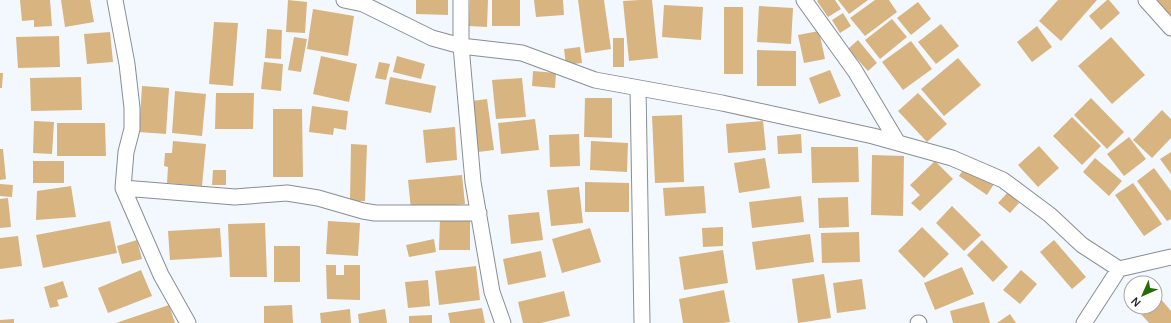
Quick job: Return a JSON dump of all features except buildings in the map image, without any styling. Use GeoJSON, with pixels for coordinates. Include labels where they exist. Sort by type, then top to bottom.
{"type":"FeatureCollection","features":[{"type":"Feature","properties":{"kind":"street"},"geometry":{"type":"LineString","coordinates":[[115,0],[127,64],[132,108],[132,129],[126,152],[124,188],[160,275],[188,323]]}},
{"type":"Feature","properties":{"kind":"street"},"geometry":{"type":"LineString","coordinates":[[344,0],[363,4],[432,38],[461,46],[522,53],[595,80],[722,103],[873,136],[952,158],[1003,180],[1050,215],[1082,245],[1119,270]]}},
{"type":"Feature","properties":{"kind":"street"},"geometry":{"type":"LineString","coordinates":[[461,0],[461,46],[478,213],[492,292],[503,323]]}},
{"type":"Feature","properties":{"kind":"street"},"geometry":{"type":"LineString","coordinates":[[804,0],[855,70],[898,143]]}},
{"type":"Feature","properties":{"kind":"street"},"geometry":{"type":"LineString","coordinates":[[1146,0],[1171,28]]}},
{"type":"Feature","properties":{"kind":"street"},"geometry":{"type":"LineString","coordinates":[[638,88],[642,323]]}},
{"type":"Feature","properties":{"kind":"street"},"geometry":{"type":"LineString","coordinates":[[124,188],[235,197],[287,193],[318,198],[375,213],[478,213]]}},
{"type":"Feature","properties":{"kind":"street"},"geometry":{"type":"LineString","coordinates":[[1084,323],[1119,270],[1171,257]]}}]}
